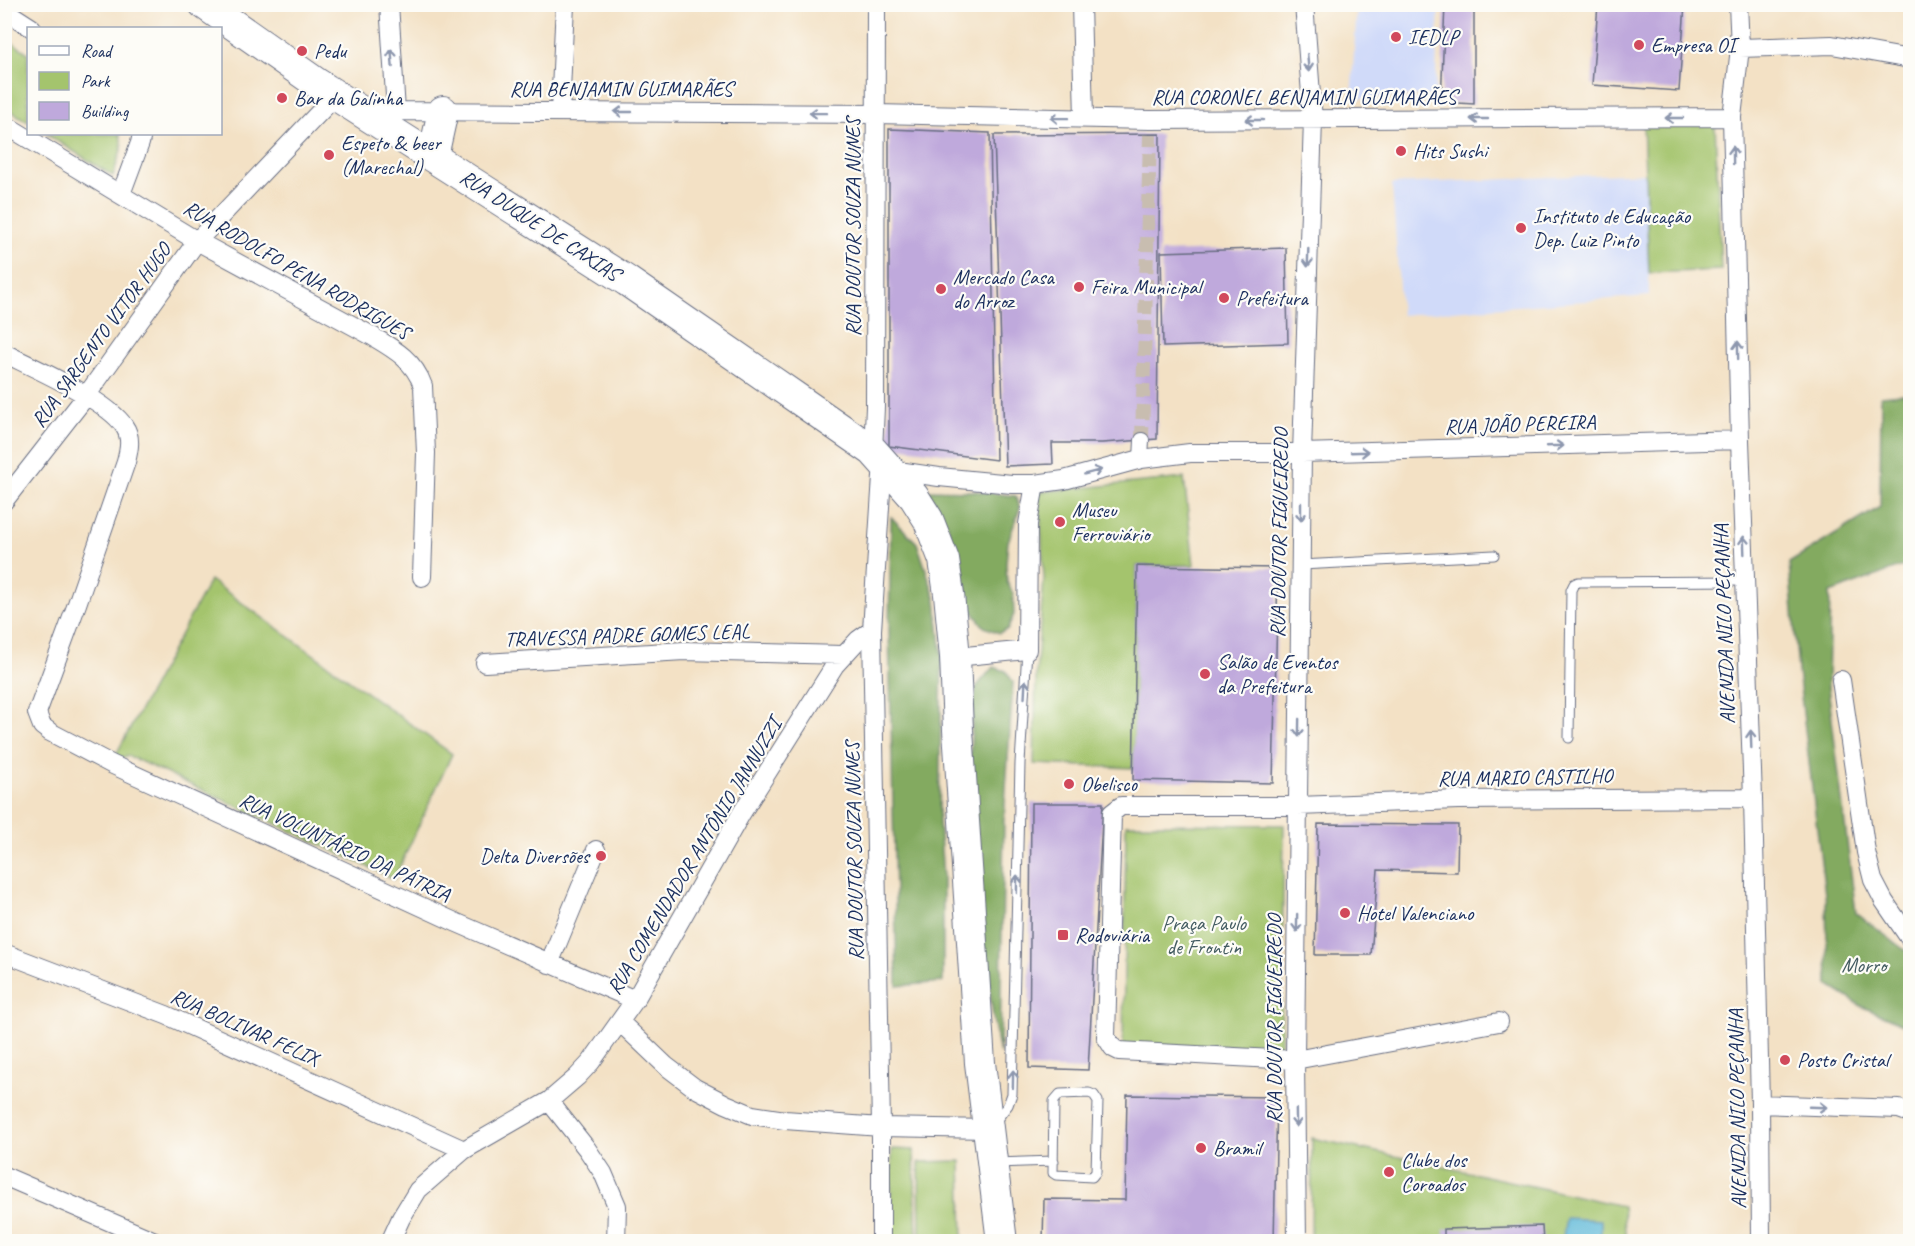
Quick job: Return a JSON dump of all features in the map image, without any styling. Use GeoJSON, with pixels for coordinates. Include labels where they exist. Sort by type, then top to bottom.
{"type":"FeatureCollection","features":[{"type":"Feature","properties":{"kind":"main road","name":"RUA DUQUE DE CAXIAS"},"geometry":{"type":"LineString","coordinates":[[204,4],[336,94],[627,281],[882,460],[914,497],[928,519],[944,560],[955,657],[957,730],[980,1063],[1002,1242]]}},
{"type":"Feature","properties":{"kind":"main road"},"geometry":{"type":"LineString","coordinates":[[434,156],[443,111]]}},
{"type":"Feature","properties":{"kind":"street"},"geometry":{"type":"LineString","coordinates":[[389,4],[396,111]]}},
{"type":"Feature","properties":{"kind":"street"},"geometry":{"type":"LineString","coordinates":[[560,112],[565,4]]}},
{"type":"Feature","properties":{"kind":"street","name":"RUA DOUTOR SOUZA NUNES"},"geometry":{"type":"LineString","coordinates":[[876,4],[875,407],[882,460],[872,630],[881,1242]]}},
{"type":"Feature","properties":{"kind":"street"},"geometry":{"type":"LineString","coordinates":[[1081,4],[1084,118]]}},
{"type":"Feature","properties":{"kind":"street","name":"RUA DOUTOR FIGUEIREDO"},"geometry":{"type":"LineString","coordinates":[[1297,1242],[1295,1060],[1302,453],[1313,120],[1304,4]]}},
{"type":"Feature","properties":{"kind":"street","name":"AVENIDA NILO PEÇANHA"},"geometry":{"type":"LineString","coordinates":[[1737,4],[1740,48],[1732,117],[1740,440],[1753,798],[1761,1242]]}},
{"type":"Feature","properties":{"kind":"street"},"geometry":{"type":"LineString","coordinates":[[4,10],[30,27]]}},
{"type":"Feature","properties":{"kind":"street"},"geometry":{"type":"LineString","coordinates":[[1740,48],[1832,45],[1911,58]]}},
{"type":"Feature","properties":{"kind":"street","name":"RUA SARGENTO VITOR HUGO"},"geometry":{"type":"LineString","coordinates":[[5,501],[86,396],[198,241],[336,94]]}},
{"type":"Feature","properties":{"kind":"street","name":"RUA BENJAMIN GUIMARÃES"},"geometry":{"type":"LineString","coordinates":[[366,113],[443,111],[876,114]]}},
{"type":"Feature","properties":{"kind":"street","name":"RUA CORONEL BENJAMIN GUIMARÃES"},"geometry":{"type":"LineString","coordinates":[[876,114],[1084,118],[1150,127],[1313,120],[1732,117]]}},
{"type":"Feature","properties":{"kind":"street","name":"RUA RODOLFO PENA RODRIGUES"},"geometry":{"type":"LineString","coordinates":[[4,124],[198,241],[372,336],[399,352],[410,363],[423,386],[426,453],[422,577]]}},
{"type":"Feature","properties":{"kind":"street"},"geometry":{"type":"LineString","coordinates":[[121,194],[142,135]]}},
{"type":"Feature","properties":{"kind":"street"},"geometry":{"type":"LineString","coordinates":[[4,353],[86,396]]}},
{"type":"Feature","properties":{"kind":"street","name":"RUA VOLUNTÁRIO DA PÁTRIA"},"geometry":{"type":"LineString","coordinates":[[86,396],[114,415],[124,426],[129,435],[129,450],[37,713],[42,726],[111,764],[549,964],[634,1000]]}},
{"type":"Feature","properties":{"kind":"street"},"geometry":{"type":"LineString","coordinates":[[1141,459],[1142,440]]}},
{"type":"Feature","properties":{"kind":"street","name":"RUA JOÃO PEREIRA"},"geometry":{"type":"LineString","coordinates":[[882,460],[939,477],[1035,484],[1064,480],[1141,459],[1190,453],[1302,453],[1740,440]]}},
{"type":"Feature","properties":{"kind":"street"},"geometry":{"type":"LineString","coordinates":[[955,657],[1027,650],[1028,524],[1035,484]]}},
{"type":"Feature","properties":{"kind":"street","name":"RUA COMENDADOR ANTÔNIO JANNUZZI"},"geometry":{"type":"LineString","coordinates":[[390,1242],[418,1190],[464,1150],[549,1101],[591,1062],[634,1000],[741,814],[843,655],[872,630]]}},
{"type":"Feature","properties":{"kind":"street","name":"TRAVESSA PADRE GOMES LEAL"},"geometry":{"type":"LineString","coordinates":[[485,663],[684,651],[843,655]]}},
{"type":"Feature","properties":{"kind":"street"},"geometry":{"type":"LineString","coordinates":[[1841,680],[1866,852],[1873,880],[1884,902],[1911,939]]}},
{"type":"Feature","properties":{"kind":"street","name":"RUA MARIO CASTILHO"},"geometry":{"type":"LineString","coordinates":[[1295,1060],[1119,1051],[1113,1048],[1106,1037],[1112,813],[1121,806],[1298,806],[1458,800],[1753,798]]}},
{"type":"Feature","properties":{"kind":"street"},"geometry":{"type":"LineString","coordinates":[[549,964],[596,850]]}},
{"type":"Feature","properties":{"kind":"street","name":"RUA BOLIVAR FELIX"},"geometry":{"type":"LineString","coordinates":[[4,953],[166,1015],[464,1150]]}},
{"type":"Feature","properties":{"kind":"street"},"geometry":{"type":"LineString","coordinates":[[620,1022],[666,1066],[695,1088],[752,1115],[785,1120],[881,1127],[988,1129]]}},
{"type":"Feature","properties":{"kind":"street"},"geometry":{"type":"LineString","coordinates":[[1295,1060],[1499,1022]]}},
{"type":"Feature","properties":{"kind":"street"},"geometry":{"type":"LineString","coordinates":[[549,1101],[603,1173],[616,1206],[616,1242]]}},
{"type":"Feature","properties":{"kind":"street"},"geometry":{"type":"LineString","coordinates":[[1760,1104],[1899,1109],[1911,1113]]}},
{"type":"Feature","properties":{"kind":"street"},"geometry":{"type":"LineString","coordinates":[[4,1176],[157,1242]]}},
{"type":"Feature","properties":{"kind":"lane"},"geometry":{"type":"LineString","coordinates":[[1301,566],[1494,555]]}},
{"type":"Feature","properties":{"kind":"lane"},"geometry":{"type":"LineString","coordinates":[[1569,738],[1570,590],[1574,584],[1578,582],[1745,581]]}},
{"type":"Feature","properties":{"kind":"lane"},"geometry":{"type":"LineString","coordinates":[[988,1129],[1008,1105],[1012,1094],[1020,764],[1027,650]]}},
{"type":"Feature","properties":{"kind":"lane"},"geometry":{"type":"LineString","coordinates":[[1060,1094],[1094,1095],[1098,1101],[1095,1175],[1092,1177],[1056,1175],[1053,1173],[1054,1161],[1054,1101],[1060,1094]]}},
{"type":"Feature","properties":{"kind":"lane"},"geometry":{"type":"LineString","coordinates":[[993,1163],[1054,1161]]}},
{"type":"Feature","properties":{"kind":"shaded area","name":"IEDLP"},"geometry":{"type":"Polygon","coordinates":[[[1357,5],[1439,5],[1435,96],[1351,99],[1357,5]]]}},
{"type":"Feature","properties":{"kind":"shaded area","name":"Instituto de Educação Dep. Luiz Pinto"},"geometry":{"type":"Polygon","coordinates":[[[1647,173],[1649,296],[1401,315],[1392,184],[1647,173]]]}},
{"type":"Feature","properties":{"kind":"green space"},"geometry":{"type":"Polygon","coordinates":[[[4,37],[27,52],[27,121],[5,107],[4,37]]]}},
{"type":"Feature","properties":{"kind":"green space"},"geometry":{"type":"Polygon","coordinates":[[[1643,123],[1715,123],[1721,270],[1649,273],[1643,123]]]}},
{"type":"Feature","properties":{"kind":"green space"},"geometry":{"type":"Polygon","coordinates":[[[48,135],[120,135],[122,147],[113,176],[48,135]]]}},
{"type":"Feature","properties":{"kind":"green space","name":"Morro"},"geometry":{"type":"Polygon","coordinates":[[[1910,393],[1910,561],[1908,564],[1830,593],[1828,687],[1856,913],[1910,954],[1910,1027],[1863,1007],[1828,985],[1826,903],[1798,671],[1789,563],[1880,507],[1881,396],[1910,393]]]}},
{"type":"Feature","properties":{"kind":"green space"},"geometry":{"type":"Polygon","coordinates":[[[1184,478],[1194,565],[1137,566],[1134,768],[1034,764],[1036,674],[1044,579],[1039,492],[1184,478]]]}},
{"type":"Feature","properties":{"kind":"green space"},"geometry":{"type":"Polygon","coordinates":[[[928,490],[974,491],[1016,496],[1020,508],[1008,542],[1006,563],[1007,582],[1013,594],[1014,614],[1008,629],[999,633],[984,627],[972,611],[961,582],[948,526],[928,490]]]}},
{"type":"Feature","properties":{"kind":"green space"},"geometry":{"type":"Polygon","coordinates":[[[891,517],[917,543],[936,600],[942,655],[939,820],[943,877],[943,982],[897,986],[889,631],[891,517]]]}},
{"type":"Feature","properties":{"kind":"green space"},"geometry":{"type":"Polygon","coordinates":[[[210,580],[452,754],[394,879],[129,756],[112,762],[210,580]]]}},
{"type":"Feature","properties":{"kind":"green space"},"geometry":{"type":"Polygon","coordinates":[[[993,667],[1006,671],[1013,682],[1004,820],[1000,1054],[974,871],[970,761],[976,687],[993,667]]]}},
{"type":"Feature","properties":{"kind":"green space","name":"Praça Paulo de Frontin"},"geometry":{"type":"Polygon","coordinates":[[[1126,824],[1284,825],[1281,1047],[1123,1046],[1126,824]]]}},
{"type":"Feature","properties":{"kind":"green space","name":"Clube dos Coroados"},"geometry":{"type":"Polygon","coordinates":[[[1312,1138],[1623,1206],[1626,1241],[1311,1242],[1312,1138]]]}},
{"type":"Feature","properties":{"kind":"green space"},"geometry":{"type":"Polygon","coordinates":[[[892,1149],[914,1150],[917,1241],[890,1241],[892,1149]]]}},
{"type":"Feature","properties":{"kind":"green space"},"geometry":{"type":"Polygon","coordinates":[[[961,1161],[963,1241],[920,1241],[919,1162],[961,1161]]]}},
{"type":"Feature","properties":{"kind":"water"},"geometry":{"type":"Polygon","coordinates":[[[1566,1218],[1601,1220],[1601,1240],[1563,1237],[1566,1218]]]}},
{"type":"Feature","properties":{"kind":"building"},"geometry":{"type":"Polygon","coordinates":[[[1445,4],[1474,4],[1474,104],[1441,102],[1445,4]]]}},
{"type":"Feature","properties":{"kind":"building","name":"Empresa OI"},"geometry":{"type":"Polygon","coordinates":[[[1598,4],[1685,4],[1679,91],[1592,85],[1598,4]]]}},
{"type":"Feature","properties":{"kind":"building","name":"Mercado Casa do Arroz"},"geometry":{"type":"Polygon","coordinates":[[[889,129],[990,133],[996,460],[889,446],[889,129]]]}},
{"type":"Feature","properties":{"kind":"building","name":"Feira Municipal"},"geometry":{"type":"Polygon","coordinates":[[[1160,134],[1157,439],[1102,443],[1052,443],[1053,464],[1005,466],[994,135],[1160,134]]]}},
{"type":"Feature","properties":{"kind":"building","name":"Prefeitura"},"geometry":{"type":"Polygon","coordinates":[[[1286,248],[1288,343],[1163,347],[1161,252],[1286,248]]]}},
{"type":"Feature","properties":{"kind":"building","name":"Salão de Eventos da Prefeitura"},"geometry":{"type":"Polygon","coordinates":[[[1137,566],[1278,568],[1273,783],[1133,780],[1137,566]]]}},
{"type":"Feature","properties":{"kind":"building","name":"Rodoviária"},"geometry":{"type":"Polygon","coordinates":[[[1031,803],[1103,803],[1088,1070],[1029,1068],[1031,803]]]}},
{"type":"Feature","properties":{"kind":"building","name":"Hotel Valenciano"},"geometry":{"type":"Polygon","coordinates":[[[1318,824],[1458,825],[1457,872],[1378,870],[1371,955],[1315,955],[1318,824]]]}},
{"type":"Feature","properties":{"kind":"building","name":"Bramil"},"geometry":{"type":"Polygon","coordinates":[[[1127,1095],[1277,1097],[1274,1242],[1043,1242],[1044,1199],[1125,1200],[1127,1095]]]}},
{"type":"Feature","properties":{"kind":"building"},"geometry":{"type":"Polygon","coordinates":[[[1542,1226],[1543,1242],[1444,1242],[1444,1229],[1542,1226]]]}},
{"type":"Feature","properties":{"kind":"tunnel"},"geometry":{"type":"LineString","coordinates":[[1142,440],[1150,135]]}},
{"type":"Feature","properties":{"kind":"place","name":"IEDLP"},"geometry":{"type":"Point","coordinates":[1396,37]}},
{"type":"Feature","properties":{"kind":"place","name":"Empresa OI"},"geometry":{"type":"Point","coordinates":[1639,45]}},
{"type":"Feature","properties":{"kind":"place","name":"Pedu"},"geometry":{"type":"Point","coordinates":[302,51]}},
{"type":"Feature","properties":{"kind":"place","name":"Bar da Galinha"},"geometry":{"type":"Point","coordinates":[282,98]}},
{"type":"Feature","properties":{"kind":"place","name":"Hits Sushi"},"geometry":{"type":"Point","coordinates":[1401,151]}},
{"type":"Feature","properties":{"kind":"place","name":"Espeto & beer (Marechal)"},"geometry":{"type":"Point","coordinates":[329,155]}},
{"type":"Feature","properties":{"kind":"place","name":"Instituto de Educação Dep. Luiz Pinto"},"geometry":{"type":"Point","coordinates":[1521,228]}},
{"type":"Feature","properties":{"kind":"place","name":"Feira Municipal"},"geometry":{"type":"Point","coordinates":[1079,287]}},
{"type":"Feature","properties":{"kind":"place","name":"Mercado Casa do Arroz"},"geometry":{"type":"Point","coordinates":[941,289]}},
{"type":"Feature","properties":{"kind":"place","name":"Prefeitura"},"geometry":{"type":"Point","coordinates":[1224,298]}},
{"type":"Feature","properties":{"kind":"place","name":"Museu Ferroviário"},"geometry":{"type":"Point","coordinates":[1060,522]}},
{"type":"Feature","properties":{"kind":"place","name":"Salão de Eventos da Prefeitura"},"geometry":{"type":"Point","coordinates":[1205,674]}},
{"type":"Feature","properties":{"kind":"place","name":"Obelisco"},"geometry":{"type":"Point","coordinates":[1069,784]}},
{"type":"Feature","properties":{"kind":"place","name":"Delta Diversões"},"geometry":{"type":"Point","coordinates":[601,856]}},
{"type":"Feature","properties":{"kind":"place","name":"Hotel Valenciano"},"geometry":{"type":"Point","coordinates":[1345,913]}},
{"type":"Feature","properties":{"kind":"place","name":"Rodoviária"},"geometry":{"type":"Point","coordinates":[1063,935]}},
{"type":"Feature","properties":{"kind":"place","name":"Posto Cristal"},"geometry":{"type":"Point","coordinates":[1785,1060]}},
{"type":"Feature","properties":{"kind":"place","name":"Bramil"},"geometry":{"type":"Point","coordinates":[1201,1148]}},
{"type":"Feature","properties":{"kind":"place","name":"Clube dos Coroados"},"geometry":{"type":"Point","coordinates":[1389,1172]}}]}
